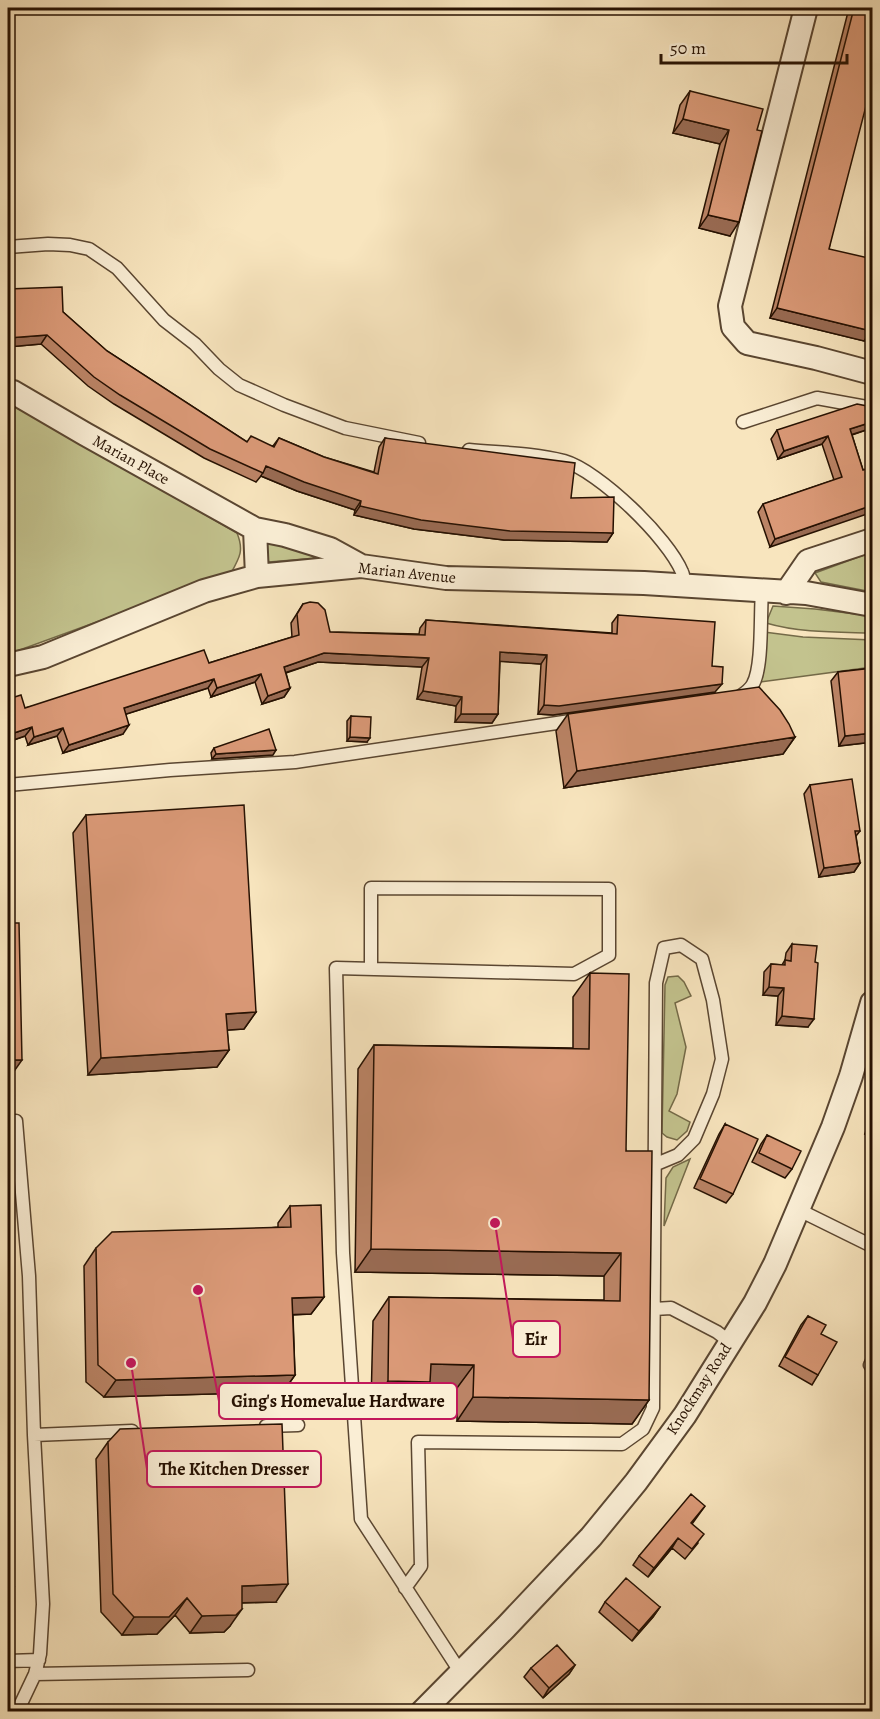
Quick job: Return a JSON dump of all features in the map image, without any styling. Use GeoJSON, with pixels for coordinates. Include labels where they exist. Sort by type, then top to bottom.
{"type":"FeatureCollection","features":[{"type":"Feature","properties":{"kind":"street"},"geometry":{"type":"LineString","coordinates":[[806,8],[730,306],[733,327],[747,343],[873,373]]}},
{"type":"Feature","properties":{"kind":"street","name":"Marian Place"},"geometry":{"type":"LineString","coordinates":[[8,391],[255,530],[285,535],[330,549],[361,566]]}},
{"type":"Feature","properties":{"kind":"street"},"geometry":{"type":"LineString","coordinates":[[255,530],[258,576]]}},
{"type":"Feature","properties":{"kind":"street"},"geometry":{"type":"LineString","coordinates":[[786,592],[808,561],[873,540]]}},
{"type":"Feature","properties":{"kind":"street","name":"Marian Avenue"},"geometry":{"type":"LineString","coordinates":[[8,665],[43,657],[196,594],[258,576],[361,566],[446,578],[684,586],[806,593],[873,605]]}},
{"type":"Feature","properties":{"kind":"street","name":"Knockmay Road"},"geometry":{"type":"LineString","coordinates":[[423,1712],[591,1537],[636,1482],[685,1414],[755,1303],[770,1274],[833,1127],[873,1003]]}},
{"type":"Feature","properties":{"kind":"lane"},"geometry":{"type":"LineString","coordinates":[[8,247],[48,244],[88,249],[117,268],[164,320],[195,344],[219,369],[239,385],[345,428],[429,445]]}},
{"type":"Feature","properties":{"kind":"lane"},"geometry":{"type":"LineString","coordinates":[[742,422],[817,398],[873,408]]}},
{"type":"Feature","properties":{"kind":"lane"},"geometry":{"type":"LineString","coordinates":[[461,450],[532,455],[565,461],[587,471],[649,525],[682,573],[684,586]]}},
{"type":"Feature","properties":{"kind":"lane"},"geometry":{"type":"LineString","coordinates":[[726,699],[736,698],[747,692],[753,684],[758,669],[762,591]]}},
{"type":"Feature","properties":{"kind":"lane"},"geometry":{"type":"LineString","coordinates":[[8,785],[170,770],[295,762],[587,718]]}},
{"type":"Feature","properties":{"kind":"lane"},"geometry":{"type":"LineString","coordinates":[[371,969],[371,888],[609,889],[609,955],[574,974],[371,969],[336,968],[343,1253],[361,1520],[461,1673]]}},
{"type":"Feature","properties":{"kind":"lane"},"geometry":{"type":"LineString","coordinates":[[405,1588],[421,1566],[418,1442],[622,1444],[643,1429],[653,1408],[654,1165],[656,983],[664,948],[681,945],[702,959],[713,1000],[722,1059],[713,1094],[694,1139],[678,1155],[654,1165]]}},
{"type":"Feature","properties":{"kind":"lane"},"geometry":{"type":"LineString","coordinates":[[16,1121],[29,1276],[43,1604],[39,1660],[17,1712]]}},
{"type":"Feature","properties":{"kind":"lane"},"geometry":{"type":"LineString","coordinates":[[799,1210],[873,1246]]}},
{"type":"Feature","properties":{"kind":"lane"},"geometry":{"type":"LineString","coordinates":[[654,1309],[671,1308],[717,1332],[730,1342]]}},
{"type":"Feature","properties":{"kind":"lane"},"geometry":{"type":"LineString","coordinates":[[252,1426],[298,1425]]}},
{"type":"Feature","properties":{"kind":"lane"},"geometry":{"type":"LineString","coordinates":[[34,1435],[148,1431]]}},
{"type":"Feature","properties":{"kind":"lane"},"geometry":{"type":"LineString","coordinates":[[8,1661],[39,1660]]}},
{"type":"Feature","properties":{"kind":"lane"},"geometry":{"type":"LineString","coordinates":[[35,1674],[248,1670]]}},
{"type":"Feature","properties":{"kind":"green space"},"geometry":{"type":"Polygon","coordinates":[[[8,404],[14,405],[237,533],[240,553],[231,573],[17,651],[8,652],[8,404]]]}},
{"type":"Feature","properties":{"kind":"green space"},"geometry":{"type":"Polygon","coordinates":[[[268,539],[318,553],[317,558],[269,562],[264,551],[268,539]]]}},
{"type":"Feature","properties":{"kind":"green space"},"geometry":{"type":"Polygon","coordinates":[[[872,552],[872,592],[821,582],[815,573],[872,552]]]}},
{"type":"Feature","properties":{"kind":"green space"},"geometry":{"type":"Polygon","coordinates":[[[773,606],[872,616],[872,633],[805,630],[766,623],[773,606]]]}},
{"type":"Feature","properties":{"kind":"green space"},"geometry":{"type":"Polygon","coordinates":[[[764,632],[803,637],[872,640],[872,667],[761,682],[764,632]]]}},
{"type":"Feature","properties":{"kind":"green space"},"geometry":{"type":"Polygon","coordinates":[[[678,976],[691,996],[675,1003],[686,1047],[677,1094],[669,1111],[690,1122],[687,1131],[677,1140],[662,1133],[665,985],[668,977],[678,976]]]}},
{"type":"Feature","properties":{"kind":"green space"},"geometry":{"type":"Polygon","coordinates":[[[690,1159],[664,1226],[666,1178],[673,1167],[690,1159]]]}},
{"type":"Feature","properties":{"kind":"building"},"geometry":{"type":"Polygon","coordinates":[[[854,8],[873,8],[873,79],[829,249],[873,259],[873,327],[871,331],[777,308],[854,8]]]}},
{"type":"Feature","properties":{"kind":"building"},"geometry":{"type":"Polygon","coordinates":[[[690,91],[763,109],[757,130],[762,131],[739,222],[708,215],[729,130],[683,119],[690,91]]]}},
{"type":"Feature","properties":{"kind":"building"},"geometry":{"type":"Polygon","coordinates":[[[62,287],[63,312],[107,351],[247,442],[251,436],[274,447],[279,438],[324,457],[378,474],[385,438],[575,463],[571,498],[614,497],[613,533],[510,531],[421,520],[360,506],[361,501],[304,482],[266,466],[263,473],[210,449],[120,395],[94,377],[47,335],[8,338],[8,289],[62,287]]]}},
{"type":"Feature","properties":{"kind":"building"},"geometry":{"type":"Polygon","coordinates":[[[857,404],[867,406],[872,422],[850,429],[863,470],[873,467],[873,505],[775,539],[763,504],[842,477],[828,436],[784,451],[777,430],[857,404]]]}},
{"type":"Feature","properties":{"kind":"building"},"geometry":{"type":"Polygon","coordinates":[[[318,603],[325,610],[330,632],[425,635],[426,620],[617,634],[618,615],[715,622],[712,666],[723,667],[722,684],[559,706],[544,705],[547,655],[500,652],[498,714],[461,714],[462,697],[423,691],[429,658],[324,653],[284,667],[290,688],[268,696],[261,674],[217,688],[214,679],[124,708],[129,725],[69,745],[63,728],[34,737],[32,727],[8,735],[8,699],[21,695],[25,708],[204,650],[209,663],[299,635],[297,614],[303,604],[318,603]]]}},
{"type":"Feature","properties":{"kind":"building"},"geometry":{"type":"Polygon","coordinates":[[[873,668],[873,733],[845,736],[838,672],[873,668]]]}},
{"type":"Feature","properties":{"kind":"building"},"geometry":{"type":"Polygon","coordinates":[[[759,687],[780,710],[795,737],[577,771],[568,714],[759,687]]]}},
{"type":"Feature","properties":{"kind":"building"},"geometry":{"type":"Polygon","coordinates":[[[351,716],[371,717],[370,738],[350,737],[351,716]]]}},
{"type":"Feature","properties":{"kind":"building"},"geometry":{"type":"Polygon","coordinates":[[[269,729],[276,750],[216,754],[214,748],[269,729]]]}},
{"type":"Feature","properties":{"kind":"building"},"geometry":{"type":"Polygon","coordinates":[[[852,779],[860,831],[855,831],[860,863],[824,868],[810,785],[852,779]]]}},
{"type":"Feature","properties":{"kind":"building"},"geometry":{"type":"Polygon","coordinates":[[[244,805],[256,1012],[226,1014],[229,1050],[101,1058],[86,815],[244,805]]]}},
{"type":"Feature","properties":{"kind":"building"},"geometry":{"type":"Polygon","coordinates":[[[8,923],[19,923],[22,1060],[8,1060],[8,923]]]}},
{"type":"Feature","properties":{"kind":"building"},"geometry":{"type":"Polygon","coordinates":[[[792,944],[817,946],[814,1019],[782,1016],[784,988],[769,987],[771,964],[785,965],[785,960],[791,961],[792,944]]]}},
{"type":"Feature","properties":{"kind":"building"},"geometry":{"type":"Polygon","coordinates":[[[590,973],[629,974],[626,1151],[652,1151],[649,1400],[473,1397],[474,1365],[431,1364],[430,1382],[388,1381],[389,1297],[620,1301],[621,1253],[371,1249],[374,1045],[589,1049],[590,973]]]}},
{"type":"Feature","properties":{"kind":"building"},"geometry":{"type":"Polygon","coordinates":[[[725,1124],[758,1139],[733,1194],[700,1179],[725,1124]]]}},
{"type":"Feature","properties":{"kind":"building"},"geometry":{"type":"Polygon","coordinates":[[[767,1135],[801,1151],[792,1169],[759,1153],[767,1135]]]}},
{"type":"Feature","properties":{"kind":"building"},"geometry":{"type":"Polygon","coordinates":[[[321,1205],[324,1297],[292,1298],[295,1375],[116,1380],[98,1365],[96,1248],[112,1232],[291,1227],[290,1206],[321,1205]]]}},
{"type":"Feature","properties":{"kind":"building"},"geometry":{"type":"Polygon","coordinates":[[[9,1305],[14,1587],[8,1587],[9,1305]]]}},
{"type":"Feature","properties":{"kind":"building"},"geometry":{"type":"Polygon","coordinates":[[[808,1316],[826,1325],[821,1334],[837,1342],[818,1375],[785,1357],[808,1316]]]}},
{"type":"Feature","properties":{"kind":"building"},"geometry":{"type":"Polygon","coordinates":[[[282,1424],[288,1584],[242,1586],[242,1609],[236,1615],[202,1616],[187,1598],[169,1617],[134,1617],[113,1594],[108,1442],[120,1429],[282,1424]]]}},
{"type":"Feature","properties":{"kind":"building"},"geometry":{"type":"Polygon","coordinates":[[[691,1494],[705,1506],[691,1523],[704,1534],[692,1549],[678,1538],[654,1568],[639,1556],[691,1494]]]}},
{"type":"Feature","properties":{"kind":"building"},"geometry":{"type":"Polygon","coordinates":[[[626,1578],[660,1607],[639,1631],[605,1602],[626,1578]]]}},
{"type":"Feature","properties":{"kind":"building"},"geometry":{"type":"Polygon","coordinates":[[[557,1645],[575,1665],[549,1688],[531,1668],[557,1645]]]}},
{"type":"Feature","properties":{"kind":"place","name":"Eir"},"geometry":{"type":"Point","coordinates":[495,1223]}},
{"type":"Feature","properties":{"kind":"place","name":"Ging's Homevalue Hardware"},"geometry":{"type":"Point","coordinates":[198,1290]}},
{"type":"Feature","properties":{"kind":"place","name":"The Kitchen Dresser"},"geometry":{"type":"Point","coordinates":[131,1363]}}]}
